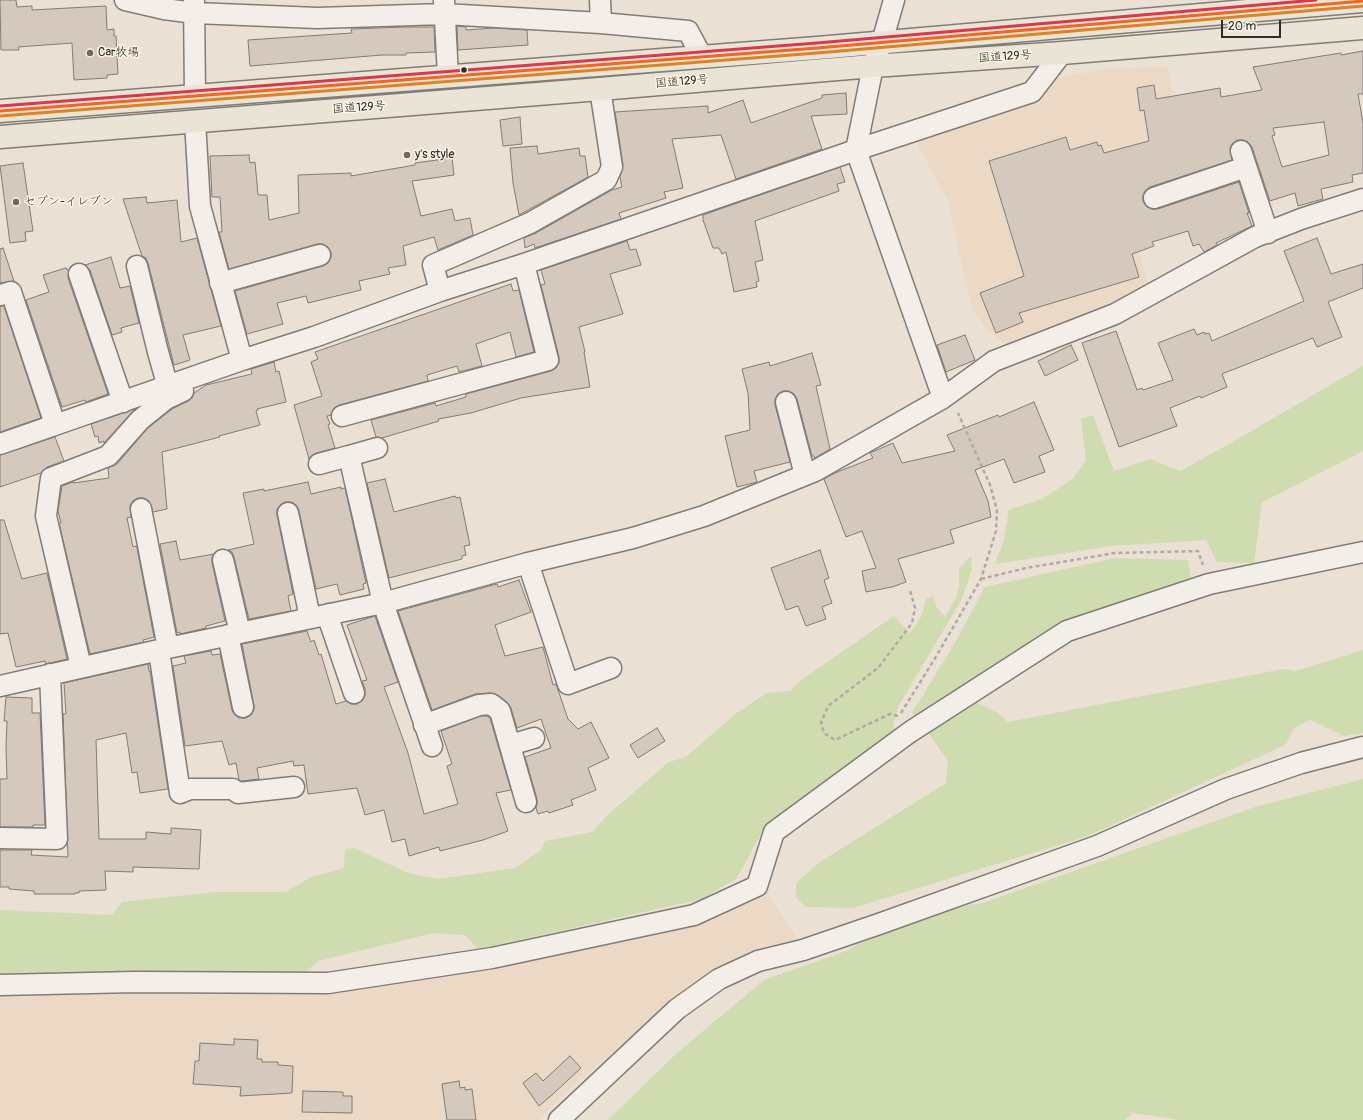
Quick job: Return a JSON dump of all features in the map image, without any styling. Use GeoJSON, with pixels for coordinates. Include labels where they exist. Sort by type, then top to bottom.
{"type":"FeatureCollection","features":[{"type":"Feature","properties":{"kind":"highway","name":"国道129号"},"geometry":{"type":"LineString","coordinates":[[0,111],[702,57],[1336,2],[1363,1]]}},
{"type":"Feature","properties":{"kind":"highway","name":"国道129号"},"geometry":{"type":"LineString","coordinates":[[0,136],[1363,28]]}},
{"type":"Feature","properties":{"kind":"street"},"geometry":{"type":"LineString","coordinates":[[125,0],[164,9],[194,6],[317,18],[444,7],[688,31],[702,57]]}},
{"type":"Feature","properties":{"kind":"street"},"geometry":{"type":"LineString","coordinates":[[600,0],[601,23]]}},
{"type":"Feature","properties":{"kind":"street"},"geometry":{"type":"LineString","coordinates":[[894,0],[882,42],[873,66],[856,150],[946,396]]}},
{"type":"Feature","properties":{"kind":"street"},"geometry":{"type":"LineString","coordinates":[[194,6],[195,95]]}},
{"type":"Feature","properties":{"kind":"street"},"geometry":{"type":"LineString","coordinates":[[444,7],[448,76]]}},
{"type":"Feature","properties":{"kind":"street"},"geometry":{"type":"LineString","coordinates":[[0,444],[242,360],[366,319],[440,291],[1032,92],[1062,53]]}},
{"type":"Feature","properties":{"kind":"street"},"geometry":{"type":"LineString","coordinates":[[440,291],[433,265],[530,222],[606,180],[612,167],[600,89]]}},
{"type":"Feature","properties":{"kind":"street"},"geometry":{"type":"LineString","coordinates":[[194,121],[200,206],[242,360]]}},
{"type":"Feature","properties":{"kind":"street"},"geometry":{"type":"LineString","coordinates":[[1162,192],[1244,159],[1268,233]]}},
{"type":"Feature","properties":{"kind":"street"},"geometry":{"type":"LineString","coordinates":[[0,686],[164,649],[383,603],[528,563],[633,538],[704,516],[815,471],[946,396],[994,361],[1115,314],[1255,237],[1301,219],[1363,198]]}},
{"type":"Feature","properties":{"kind":"street"},"geometry":{"type":"LineString","coordinates":[[220,283],[320,255]]}},
{"type":"Feature","properties":{"kind":"street"},"geometry":{"type":"LineString","coordinates":[[354,418],[452,385],[551,364],[524,264]]}},
{"type":"Feature","properties":{"kind":"street"},"geometry":{"type":"LineString","coordinates":[[137,266],[168,386]]}},
{"type":"Feature","properties":{"kind":"street"},"geometry":{"type":"LineString","coordinates":[[79,274],[123,402]]}},
{"type":"Feature","properties":{"kind":"street"},"geometry":{"type":"LineString","coordinates":[[0,295],[11,292],[55,424]]}},
{"type":"Feature","properties":{"kind":"street"},"geometry":{"type":"LineString","coordinates":[[81,667],[46,516],[51,478],[108,456],[140,420],[166,399],[188,389],[196,377]]}},
{"type":"Feature","properties":{"kind":"street"},"geometry":{"type":"LineString","coordinates":[[786,402],[805,475]]}},
{"type":"Feature","properties":{"kind":"street"},"geometry":{"type":"LineString","coordinates":[[319,464],[377,448]]}},
{"type":"Feature","properties":{"kind":"street"},"geometry":{"type":"LineString","coordinates":[[349,456],[383,603],[432,746]]}},
{"type":"Feature","properties":{"kind":"street"},"geometry":{"type":"LineString","coordinates":[[141,509],[152,528],[180,793],[190,789],[233,789],[238,793],[283,784]]}},
{"type":"Feature","properties":{"kind":"street"},"geometry":{"type":"LineString","coordinates":[[296,523],[308,608],[307,619]]}},
{"type":"Feature","properties":{"kind":"street"},"geometry":{"type":"LineString","coordinates":[[0,985],[135,982],[328,983],[492,958],[694,915],[757,886],[774,832],[917,727],[1068,631],[1209,584],[1363,552]]}},
{"type":"Feature","properties":{"kind":"street"},"geometry":{"type":"LineString","coordinates":[[223,560],[243,707]]}},
{"type":"Feature","properties":{"kind":"street"},"geometry":{"type":"LineString","coordinates":[[528,563],[568,684],[610,668]]}},
{"type":"Feature","properties":{"kind":"street"},"geometry":{"type":"LineString","coordinates":[[329,614],[330,624],[354,693]]}},
{"type":"Feature","properties":{"kind":"street"},"geometry":{"type":"LineString","coordinates":[[0,838],[57,839],[50,674]]}},
{"type":"Feature","properties":{"kind":"street"},"geometry":{"type":"LineString","coordinates":[[424,725],[479,705],[491,704],[500,712],[526,802]]}},
{"type":"Feature","properties":{"kind":"street"},"geometry":{"type":"LineString","coordinates":[[510,745],[534,738]]}},
{"type":"Feature","properties":{"kind":"street"},"geometry":{"type":"LineString","coordinates":[[559,1120],[677,1009],[719,979],[758,961],[810,948],[1082,851],[1226,789],[1293,765],[1363,747]]}},
{"type":"Feature","properties":{"kind":"path"},"geometry":{"type":"LineString","coordinates":[[910,590],[915,608],[912,623],[878,668],[828,706],[821,723],[824,733],[835,740],[890,714],[902,717],[900,714],[937,655],[981,579],[996,531],[998,510],[990,485],[946,396]]}},
{"type":"Feature","properties":{"kind":"path"},"geometry":{"type":"LineString","coordinates":[[981,579],[1026,568],[1115,553],[1198,551],[1209,584]]}},
{"type":"Feature","properties":{"kind":"shaded area"},"geometry":{"type":"Polygon","coordinates":[[[1168,66],[1180,137],[1110,161],[1150,290],[1013,349],[988,331],[973,311],[948,201],[914,138],[1037,94],[1057,78],[1098,70],[1168,66]]]}},
{"type":"Feature","properties":{"kind":"shaded area"},"geometry":{"type":"Polygon","coordinates":[[[766,892],[801,943],[735,959],[664,1007],[562,1096],[539,1120],[0,1120],[0,992],[131,988],[322,992],[681,929],[766,892]]]}},
{"type":"Feature","properties":{"kind":"green space"},"geometry":{"type":"Polygon","coordinates":[[[1363,366],[1363,451],[1262,502],[1254,563],[1217,562],[1206,540],[1111,546],[995,564],[1003,543],[1009,510],[1042,499],[1073,479],[1086,460],[1081,419],[1093,415],[1114,471],[1150,459],[1180,471],[1363,366]]]}},
{"type":"Feature","properties":{"kind":"green space"},"geometry":{"type":"Polygon","coordinates":[[[971,556],[972,569],[962,599],[899,705],[893,725],[896,731],[764,828],[737,878],[702,899],[478,949],[465,935],[433,933],[318,961],[303,974],[0,977],[0,910],[112,915],[122,902],[215,892],[286,892],[311,877],[344,868],[345,850],[354,848],[411,874],[438,879],[515,868],[541,850],[545,841],[592,832],[610,813],[669,762],[686,757],[735,714],[767,693],[790,691],[801,680],[894,616],[910,633],[921,617],[926,599],[933,596],[937,608],[945,617],[956,598],[959,585],[959,569],[971,556]]]}},
{"type":"Feature","properties":{"kind":"green space"},"geometry":{"type":"Polygon","coordinates":[[[1115,558],[1188,560],[1191,579],[1061,628],[916,719],[912,713],[956,641],[985,587],[1115,558]]]}},
{"type":"Feature","properties":{"kind":"green space"},"geometry":{"type":"Polygon","coordinates":[[[1363,650],[1363,733],[1344,736],[1311,720],[1295,727],[1285,745],[1088,836],[853,908],[805,907],[796,897],[796,883],[817,864],[946,783],[948,761],[928,732],[977,703],[998,713],[1008,722],[1283,669],[1296,671],[1363,650]]]}},
{"type":"Feature","properties":{"kind":"green space"},"geometry":{"type":"Polygon","coordinates":[[[1363,779],[1363,1120],[1180,1120],[1133,1113],[1124,1120],[608,1120],[677,1053],[764,980],[846,951],[860,943],[952,908],[983,903],[1258,806],[1363,779]]]}},
{"type":"Feature","properties":{"kind":"building"},"geometry":{"type":"Polygon","coordinates":[[[0,0],[16,0],[17,7],[32,6],[32,10],[106,6],[107,30],[114,29],[114,36],[116,36],[118,74],[107,75],[107,78],[74,80],[72,43],[18,47],[19,50],[1,50],[0,0]]]}},
{"type":"Feature","properties":{"kind":"building"},"geometry":{"type":"Polygon","coordinates":[[[457,26],[466,27],[466,30],[494,28],[527,30],[528,45],[458,50],[457,26]]]}},
{"type":"Feature","properties":{"kind":"building"},"geometry":{"type":"Polygon","coordinates":[[[434,27],[435,52],[250,66],[248,40],[352,33],[351,29],[434,27]]]}},
{"type":"Feature","properties":{"kind":"building"},"geometry":{"type":"Polygon","coordinates":[[[1363,51],[1363,94],[1358,94],[1363,123],[1363,173],[1352,175],[1353,182],[1321,189],[1323,199],[1298,206],[1295,193],[1270,201],[1252,147],[1244,140],[1237,140],[1230,148],[1232,160],[1150,187],[1143,195],[1143,201],[1147,207],[1158,209],[1239,182],[1252,226],[1216,243],[1217,245],[1204,252],[1199,244],[1193,246],[1188,231],[1152,242],[1154,246],[1132,254],[1139,277],[1019,313],[1023,322],[996,333],[980,293],[1024,276],[989,161],[1066,137],[1070,150],[1097,142],[1098,146],[1101,145],[1104,153],[1149,141],[1144,110],[1140,111],[1137,88],[1154,85],[1156,99],[1220,88],[1221,97],[1262,90],[1253,67],[1341,53],[1341,55],[1363,51]],[[1324,122],[1273,128],[1275,135],[1272,136],[1282,167],[1329,155],[1324,122]]]}},
{"type":"Feature","properties":{"kind":"building"},"geometry":{"type":"Polygon","coordinates":[[[846,93],[847,114],[811,116],[822,149],[736,179],[721,135],[672,139],[683,188],[664,192],[666,198],[619,213],[621,219],[535,248],[534,244],[525,248],[524,238],[536,233],[612,190],[622,187],[620,177],[623,165],[615,112],[708,106],[708,113],[743,100],[751,123],[822,98],[822,95],[846,93]]]}},
{"type":"Feature","properties":{"kind":"building"},"geometry":{"type":"Polygon","coordinates":[[[520,117],[522,144],[503,146],[500,120],[520,117]]]}},
{"type":"Feature","properties":{"kind":"building"},"geometry":{"type":"Polygon","coordinates":[[[537,146],[538,154],[579,148],[580,156],[585,156],[588,177],[519,215],[513,183],[510,148],[537,146]]]}},
{"type":"Feature","properties":{"kind":"building"},"geometry":{"type":"Polygon","coordinates":[[[249,155],[250,163],[255,162],[258,195],[267,195],[269,220],[299,213],[298,175],[351,173],[351,176],[415,165],[415,163],[452,158],[454,175],[412,181],[421,216],[452,209],[455,221],[470,218],[473,235],[438,250],[434,237],[403,246],[406,265],[388,268],[390,274],[359,281],[361,290],[308,303],[306,296],[277,303],[283,324],[247,334],[235,291],[323,266],[328,263],[331,257],[331,252],[328,247],[323,244],[317,244],[229,269],[219,232],[222,232],[220,197],[212,197],[210,156],[249,155]]]}},
{"type":"Feature","properties":{"kind":"building"},"geometry":{"type":"Polygon","coordinates":[[[23,163],[33,231],[25,232],[26,241],[10,243],[0,166],[23,163]]]}},
{"type":"Feature","properties":{"kind":"building"},"geometry":{"type":"Polygon","coordinates":[[[840,167],[845,182],[837,184],[839,191],[755,221],[763,260],[755,262],[759,281],[756,282],[757,287],[734,292],[726,252],[722,254],[719,248],[713,248],[703,220],[703,215],[840,167]]]}},
{"type":"Feature","properties":{"kind":"building"},"geometry":{"type":"Polygon","coordinates":[[[146,197],[147,203],[177,200],[181,242],[197,238],[221,326],[183,335],[190,360],[174,365],[148,263],[146,258],[142,256],[123,199],[146,197]]]}},
{"type":"Feature","properties":{"kind":"building"},"geometry":{"type":"Polygon","coordinates":[[[1317,238],[1331,274],[1363,264],[1363,288],[1328,302],[1342,337],[1317,347],[1313,338],[1222,374],[1227,387],[1201,398],[1200,396],[1170,408],[1177,426],[1119,447],[1082,343],[1116,331],[1137,390],[1142,388],[1143,390],[1173,380],[1158,343],[1194,329],[1197,335],[1204,332],[1205,334],[1209,333],[1212,341],[1304,301],[1284,251],[1317,238]]]}},
{"type":"Feature","properties":{"kind":"building"},"geometry":{"type":"Polygon","coordinates":[[[627,241],[630,250],[636,249],[641,265],[610,274],[623,314],[579,327],[585,352],[590,387],[521,398],[471,413],[438,419],[439,421],[382,438],[376,437],[371,420],[435,403],[436,406],[466,397],[466,394],[551,371],[556,368],[559,363],[559,357],[541,285],[545,284],[541,270],[627,241]]]}},
{"type":"Feature","properties":{"kind":"building"},"geometry":{"type":"Polygon","coordinates":[[[3,248],[14,281],[0,283],[0,249],[3,248]]]}},
{"type":"Feature","properties":{"kind":"building"},"geometry":{"type":"Polygon","coordinates":[[[111,257],[120,288],[130,286],[139,323],[121,328],[122,332],[112,335],[90,270],[85,265],[111,257]]]}},
{"type":"Feature","properties":{"kind":"building"},"geometry":{"type":"Polygon","coordinates":[[[66,268],[69,270],[68,278],[108,394],[86,402],[85,400],[62,407],[26,300],[49,292],[43,275],[66,268]]]}},
{"type":"Feature","properties":{"kind":"building"},"geometry":{"type":"Polygon","coordinates":[[[511,284],[513,291],[519,290],[534,352],[516,357],[510,332],[476,344],[482,366],[459,372],[457,366],[427,375],[428,381],[339,405],[334,408],[331,415],[327,416],[330,424],[328,425],[335,448],[316,453],[309,459],[294,405],[322,396],[311,362],[318,359],[315,352],[511,284]]]}},
{"type":"Feature","properties":{"kind":"building"},"geometry":{"type":"Polygon","coordinates":[[[0,306],[4,306],[41,418],[0,432],[0,306]]]}},
{"type":"Feature","properties":{"kind":"building"},"geometry":{"type":"Polygon","coordinates":[[[965,335],[975,360],[946,372],[937,345],[965,335]]]}},
{"type":"Feature","properties":{"kind":"building"},"geometry":{"type":"Polygon","coordinates":[[[1071,345],[1078,360],[1045,376],[1038,361],[1071,345]]]}},
{"type":"Feature","properties":{"kind":"building"},"geometry":{"type":"Polygon","coordinates":[[[812,353],[821,385],[816,386],[830,449],[815,458],[812,456],[797,399],[794,394],[789,391],[783,391],[778,394],[775,399],[775,405],[790,462],[754,471],[757,482],[737,487],[725,436],[750,430],[748,393],[742,369],[769,362],[770,366],[812,353]]]}},
{"type":"Feature","properties":{"kind":"building"},"geometry":{"type":"Polygon","coordinates":[[[274,362],[276,372],[279,371],[286,402],[257,409],[258,410],[256,411],[260,425],[162,452],[167,509],[153,512],[149,501],[144,498],[138,498],[130,505],[131,517],[127,518],[133,547],[136,546],[137,548],[154,637],[143,640],[144,642],[90,654],[59,523],[61,523],[58,511],[62,486],[73,482],[109,478],[108,468],[117,464],[148,428],[172,409],[192,398],[194,393],[206,385],[252,374],[251,369],[274,362]]]}},
{"type":"Feature","properties":{"kind":"building"},"geometry":{"type":"Polygon","coordinates":[[[1034,402],[1054,450],[1039,456],[1045,472],[1014,483],[1004,459],[975,470],[988,501],[991,517],[950,530],[954,543],[898,559],[906,582],[892,587],[866,592],[862,571],[876,568],[862,531],[846,537],[824,479],[873,458],[870,453],[893,443],[902,463],[955,451],[947,435],[998,415],[999,417],[1034,402]]]}},
{"type":"Feature","properties":{"kind":"building"},"geometry":{"type":"Polygon","coordinates":[[[135,409],[104,443],[104,441],[99,443],[98,436],[95,437],[91,424],[135,409]]]}},
{"type":"Feature","properties":{"kind":"building"},"geometry":{"type":"Polygon","coordinates":[[[55,437],[64,461],[47,467],[41,473],[0,487],[0,455],[55,437]]]}},
{"type":"Feature","properties":{"kind":"building"},"geometry":{"type":"Polygon","coordinates":[[[385,479],[394,512],[455,496],[456,498],[460,497],[470,545],[464,546],[466,555],[462,556],[462,559],[389,578],[367,483],[385,479]]]}},
{"type":"Feature","properties":{"kind":"building"},"geometry":{"type":"Polygon","coordinates":[[[308,482],[311,494],[341,487],[341,489],[345,488],[366,583],[363,584],[364,589],[340,595],[337,584],[316,589],[299,511],[297,506],[292,502],[285,502],[277,509],[277,515],[293,594],[288,596],[291,611],[249,619],[234,557],[232,552],[228,550],[254,544],[243,493],[264,489],[264,491],[308,482]]]}},
{"type":"Feature","properties":{"kind":"building"},"geometry":{"type":"Polygon","coordinates":[[[0,520],[4,520],[22,579],[47,573],[67,659],[46,664],[45,661],[16,667],[8,633],[0,634],[0,520]]]}},
{"type":"Feature","properties":{"kind":"building"},"geometry":{"type":"Polygon","coordinates":[[[176,541],[180,560],[214,554],[212,557],[212,563],[225,621],[206,626],[206,628],[180,634],[180,632],[177,633],[160,544],[176,541]]]}},
{"type":"Feature","properties":{"kind":"building"},"geometry":{"type":"Polygon","coordinates":[[[820,550],[829,578],[824,580],[832,603],[822,607],[826,619],[806,626],[798,606],[786,610],[771,568],[820,550]]]}},
{"type":"Feature","properties":{"kind":"building"},"geometry":{"type":"Polygon","coordinates":[[[519,580],[531,612],[495,625],[505,656],[543,647],[553,685],[556,684],[568,719],[578,729],[591,722],[609,758],[588,768],[596,790],[571,800],[573,805],[549,813],[548,811],[538,814],[536,808],[537,799],[525,757],[551,748],[541,719],[517,728],[511,708],[507,702],[498,695],[490,693],[475,694],[432,710],[398,611],[497,584],[498,587],[519,580]]]}},
{"type":"Feature","properties":{"kind":"building"},"geometry":{"type":"Polygon","coordinates":[[[375,616],[398,682],[384,687],[408,753],[424,814],[458,804],[447,766],[452,764],[441,731],[481,716],[487,716],[490,718],[511,790],[496,793],[508,831],[483,840],[440,851],[439,847],[409,856],[405,839],[392,842],[384,810],[365,815],[357,788],[308,794],[304,765],[294,766],[293,761],[257,768],[259,779],[241,781],[239,780],[236,763],[229,765],[222,741],[185,746],[173,666],[186,663],[184,656],[211,651],[212,655],[220,654],[232,710],[239,718],[246,718],[251,715],[254,710],[254,705],[242,644],[307,631],[311,642],[314,640],[319,655],[321,654],[336,704],[346,701],[351,704],[357,704],[362,701],[365,696],[365,689],[362,681],[367,680],[347,625],[375,616]]]}},
{"type":"Feature","properties":{"kind":"building"},"geometry":{"type":"Polygon","coordinates":[[[148,664],[168,789],[140,793],[137,772],[132,773],[126,733],[96,740],[99,839],[146,839],[146,832],[171,834],[171,828],[201,830],[199,869],[133,867],[133,872],[105,871],[106,890],[79,891],[79,893],[75,894],[34,894],[34,891],[0,887],[0,850],[32,850],[31,855],[68,857],[63,714],[66,714],[64,683],[148,664]]]}},
{"type":"Feature","properties":{"kind":"building"},"geometry":{"type":"Polygon","coordinates":[[[6,697],[32,698],[32,713],[40,713],[45,825],[33,825],[33,827],[0,827],[0,779],[7,779],[7,721],[4,721],[6,697]]]}},
{"type":"Feature","properties":{"kind":"building"},"geometry":{"type":"Polygon","coordinates":[[[657,728],[665,741],[638,758],[630,745],[657,728]]]}},
{"type":"Feature","properties":{"kind":"building"},"geometry":{"type":"Polygon","coordinates":[[[234,1039],[258,1040],[257,1059],[262,1059],[262,1062],[278,1062],[278,1065],[293,1066],[292,1093],[240,1096],[241,1087],[193,1084],[195,1061],[199,1061],[200,1043],[234,1045],[234,1039]]]}},
{"type":"Feature","properties":{"kind":"building"},"geometry":{"type":"Polygon","coordinates":[[[570,1056],[581,1068],[539,1106],[523,1083],[536,1073],[543,1081],[570,1056]]]}},
{"type":"Feature","properties":{"kind":"building"},"geometry":{"type":"Polygon","coordinates":[[[459,1081],[460,1088],[465,1087],[465,1090],[472,1089],[476,1120],[447,1120],[442,1084],[459,1081]]]}},
{"type":"Feature","properties":{"kind":"building"},"geometry":{"type":"Polygon","coordinates":[[[303,1091],[343,1092],[343,1096],[352,1096],[352,1113],[302,1112],[303,1091]]]}},
{"type":"Feature","properties":{"kind":"transit line"},"geometry":{"type":"LineString","coordinates":[[0,106],[817,43],[1316,0]]}},
{"type":"Feature","properties":{"kind":"transit line"},"geometry":{"type":"LineString","coordinates":[[0,111],[817,48],[1363,1]]}},
{"type":"Feature","properties":{"kind":"transit line"},"geometry":{"type":"LineString","coordinates":[[0,116],[817,53],[1363,6]]}},
{"type":"Feature","properties":{"kind":"place","name":"Car牧場"},"geometry":{"type":"Point","coordinates":[90,53]}},
{"type":"Feature","properties":{"kind":"place","name":"y's style"},"geometry":{"type":"Point","coordinates":[407,155]}},
{"type":"Feature","properties":{"kind":"place","name":"セブン-イレブン"},"geometry":{"type":"Point","coordinates":[16,202]}}]}
